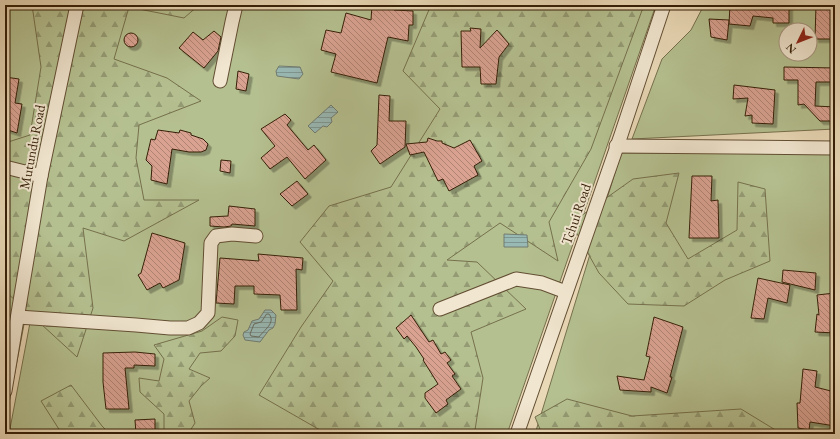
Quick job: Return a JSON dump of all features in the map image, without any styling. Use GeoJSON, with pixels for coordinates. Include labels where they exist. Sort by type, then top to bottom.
{"type":"FeatureCollection","features":[{"type":"Feature","properties":{"kind":"street","name":"Mutundu Road"},"geometry":{"type":"LineString","coordinates":[[5,390],[41,176],[77,5]]}},
{"type":"Feature","properties":{"kind":"street"},"geometry":{"type":"LineString","coordinates":[[220,81],[236,5]]}},
{"type":"Feature","properties":{"kind":"street","name":"Tchui Road"},"geometry":{"type":"LineString","coordinates":[[517,434],[664,5]]}},
{"type":"Feature","properties":{"kind":"street"},"geometry":{"type":"LineString","coordinates":[[616,146],[835,148]]}},
{"type":"Feature","properties":{"kind":"street"},"geometry":{"type":"LineString","coordinates":[[5,167],[41,176]]}},
{"type":"Feature","properties":{"kind":"street"},"geometry":{"type":"LineString","coordinates":[[18,317],[188,328],[199,324],[208,313],[211,243],[216,236],[232,234],[256,236]]}},
{"type":"Feature","properties":{"kind":"street"},"geometry":{"type":"LineString","coordinates":[[440,309],[516,279],[542,283],[566,292]]}},
{"type":"Feature","properties":{"kind":"green space"},"geometry":{"type":"Polygon","coordinates":[[[5,5],[85,5],[5,424],[5,5]]]}},
{"type":"Feature","properties":{"kind":"green space"},"geometry":{"type":"Polygon","coordinates":[[[32,5],[199,5],[184,18],[129,7],[114,59],[167,78],[201,101],[139,125],[136,158],[144,200],[199,200],[124,241],[83,228],[93,308],[77,357],[5,291],[5,143],[30,135],[41,67],[32,5]]]}},
{"type":"Feature","properties":{"kind":"green space"},"geometry":{"type":"Polygon","coordinates":[[[90,5],[656,5],[507,434],[9,434],[90,5]]]}},
{"type":"Feature","properties":{"kind":"green space"},"geometry":{"type":"Polygon","coordinates":[[[431,5],[644,5],[591,149],[549,222],[558,261],[500,223],[447,260],[477,262],[526,309],[471,332],[483,378],[475,430],[457,434],[327,434],[259,395],[301,327],[333,281],[300,242],[329,206],[391,187],[440,109],[403,71],[431,5]]]}},
{"type":"Feature","properties":{"kind":"green space"},"geometry":{"type":"Polygon","coordinates":[[[704,5],[835,5],[835,129],[632,139],[662,59],[691,30],[704,5]]]}},
{"type":"Feature","properties":{"kind":"green space"},"geometry":{"type":"Polygon","coordinates":[[[621,153],[835,153],[835,434],[535,434],[621,153]]]}},
{"type":"Feature","properties":{"kind":"green space"},"geometry":{"type":"Polygon","coordinates":[[[679,173],[666,223],[688,259],[737,230],[738,182],[765,189],[770,261],[725,280],[684,306],[628,304],[599,273],[571,223],[633,179],[679,173]]]}},
{"type":"Feature","properties":{"kind":"green space"},"geometry":{"type":"Polygon","coordinates":[[[222,317],[238,320],[235,336],[221,351],[200,353],[189,369],[210,378],[201,386],[189,401],[195,423],[188,434],[161,434],[164,431],[164,414],[140,392],[139,378],[159,381],[164,359],[154,345],[202,331],[222,317]]]}},
{"type":"Feature","properties":{"kind":"green space"},"geometry":{"type":"Polygon","coordinates":[[[71,385],[102,426],[110,434],[62,434],[41,401],[71,385]]]}},
{"type":"Feature","properties":{"kind":"green space"},"geometry":{"type":"Polygon","coordinates":[[[567,399],[632,416],[741,409],[782,434],[542,434],[535,417],[567,399]]]}},
{"type":"Feature","properties":{"kind":"water"},"geometry":{"type":"Polygon","coordinates":[[[279,66],[300,67],[303,74],[299,79],[277,76],[276,71],[279,66]]]}},
{"type":"Feature","properties":{"kind":"water"},"geometry":{"type":"Polygon","coordinates":[[[331,105],[338,112],[331,118],[332,122],[327,127],[323,126],[315,133],[308,126],[331,105]]]}},
{"type":"Feature","properties":{"kind":"water"},"geometry":{"type":"Polygon","coordinates":[[[504,234],[527,235],[528,247],[504,247],[504,234]]]}},
{"type":"Feature","properties":{"kind":"water"},"geometry":{"type":"Polygon","coordinates":[[[265,310],[271,310],[276,315],[273,328],[269,330],[260,342],[245,340],[243,335],[244,332],[248,330],[252,321],[259,319],[265,310]]]}},
{"type":"Feature","properties":{"kind":"building"},"geometry":{"type":"Polygon","coordinates":[[[372,5],[395,5],[394,10],[413,11],[413,25],[409,25],[408,41],[388,37],[377,83],[331,72],[336,54],[321,50],[326,30],[341,33],[346,13],[371,20],[372,5]]]}},
{"type":"Feature","properties":{"kind":"building"},"geometry":{"type":"Polygon","coordinates":[[[730,5],[789,5],[789,22],[773,23],[773,18],[753,16],[750,26],[729,24],[730,5]]]}},
{"type":"Feature","properties":{"kind":"building"},"geometry":{"type":"Polygon","coordinates":[[[816,5],[835,5],[835,39],[818,39],[818,22],[816,22],[816,5]]]}},
{"type":"Feature","properties":{"kind":"building"},"geometry":{"type":"Polygon","coordinates":[[[709,19],[729,20],[727,40],[711,37],[709,19]]]}},
{"type":"Feature","properties":{"kind":"building"},"geometry":{"type":"Polygon","coordinates":[[[470,28],[481,29],[480,48],[497,30],[509,44],[499,57],[496,84],[481,84],[480,67],[462,67],[461,31],[471,31],[470,28]]]}},
{"type":"Feature","properties":{"kind":"building"},"geometry":{"type":"Polygon","coordinates":[[[214,31],[221,37],[218,51],[204,68],[179,48],[193,32],[203,40],[214,31]]]}},
{"type":"Feature","properties":{"kind":"building"},"geometry":{"type":"Polygon","coordinates":[[[131,33],[136,35],[138,40],[136,45],[131,47],[126,45],[124,40],[126,35],[131,33]]]}},
{"type":"Feature","properties":{"kind":"building"},"geometry":{"type":"Polygon","coordinates":[[[784,67],[835,68],[835,82],[816,82],[815,106],[835,107],[835,121],[820,121],[804,104],[798,105],[798,80],[784,80],[784,67]]]}},
{"type":"Feature","properties":{"kind":"building"},"geometry":{"type":"Polygon","coordinates":[[[238,71],[249,74],[246,91],[236,89],[238,71]]]}},
{"type":"Feature","properties":{"kind":"building"},"geometry":{"type":"Polygon","coordinates":[[[5,77],[19,79],[15,103],[22,104],[17,133],[5,129],[5,77]]]}},
{"type":"Feature","properties":{"kind":"building"},"geometry":{"type":"Polygon","coordinates":[[[734,85],[775,90],[773,124],[752,123],[752,115],[745,116],[748,98],[733,99],[734,85]]]}},
{"type":"Feature","properties":{"kind":"building"},"geometry":{"type":"Polygon","coordinates":[[[379,95],[390,96],[389,121],[406,121],[405,147],[380,164],[371,151],[377,145],[379,95]]]}},
{"type":"Feature","properties":{"kind":"building"},"geometry":{"type":"Polygon","coordinates":[[[285,114],[291,120],[287,125],[308,150],[314,145],[326,160],[305,179],[287,157],[270,169],[261,158],[275,146],[261,129],[285,114]]]}},
{"type":"Feature","properties":{"kind":"building"},"geometry":{"type":"Polygon","coordinates":[[[158,130],[179,133],[180,130],[191,133],[191,135],[203,139],[208,144],[206,150],[201,152],[189,152],[172,149],[167,184],[151,180],[152,166],[146,160],[151,139],[155,140],[158,130]]]}},
{"type":"Feature","properties":{"kind":"building"},"geometry":{"type":"Polygon","coordinates":[[[428,138],[442,141],[442,143],[454,148],[470,140],[482,161],[474,166],[478,175],[449,191],[443,179],[438,181],[424,152],[410,155],[406,144],[427,142],[428,138]]]}},
{"type":"Feature","properties":{"kind":"building"},"geometry":{"type":"Polygon","coordinates":[[[221,160],[231,161],[230,173],[220,171],[221,160]]]}},
{"type":"Feature","properties":{"kind":"building"},"geometry":{"type":"Polygon","coordinates":[[[692,176],[712,176],[711,201],[718,200],[719,238],[689,238],[692,176]]]}},
{"type":"Feature","properties":{"kind":"building"},"geometry":{"type":"Polygon","coordinates":[[[297,181],[308,194],[292,206],[280,194],[297,181]]]}},
{"type":"Feature","properties":{"kind":"building"},"geometry":{"type":"Polygon","coordinates":[[[229,206],[255,209],[255,226],[232,224],[231,226],[224,227],[210,226],[210,217],[228,216],[229,206]]]}},
{"type":"Feature","properties":{"kind":"building"},"geometry":{"type":"Polygon","coordinates":[[[152,233],[185,243],[179,280],[163,288],[160,283],[147,290],[138,275],[141,273],[152,233]]]}},
{"type":"Feature","properties":{"kind":"building"},"geometry":{"type":"Polygon","coordinates":[[[258,254],[303,258],[302,270],[296,269],[297,310],[281,310],[280,295],[254,294],[254,286],[235,286],[234,304],[216,303],[220,258],[259,261],[258,254]]]}},
{"type":"Feature","properties":{"kind":"building"},"geometry":{"type":"Polygon","coordinates":[[[783,270],[816,273],[815,290],[782,282],[783,270]]]}},
{"type":"Feature","properties":{"kind":"building"},"geometry":{"type":"Polygon","coordinates":[[[758,278],[790,285],[787,303],[768,298],[764,319],[751,318],[758,278]]]}},
{"type":"Feature","properties":{"kind":"building"},"geometry":{"type":"Polygon","coordinates":[[[835,293],[835,333],[815,332],[817,314],[819,315],[817,295],[835,293]]]}},
{"type":"Feature","properties":{"kind":"building"},"geometry":{"type":"Polygon","coordinates":[[[411,315],[429,342],[433,340],[441,354],[445,352],[451,360],[447,363],[455,374],[452,376],[461,389],[446,400],[448,404],[436,413],[425,398],[425,393],[438,384],[416,347],[407,336],[404,339],[396,328],[411,315]]]}},
{"type":"Feature","properties":{"kind":"building"},"geometry":{"type":"Polygon","coordinates":[[[654,317],[683,327],[667,393],[651,387],[651,392],[620,390],[617,376],[644,380],[650,357],[646,356],[654,317]]]}},
{"type":"Feature","properties":{"kind":"building"},"geometry":{"type":"Polygon","coordinates":[[[135,352],[155,354],[155,366],[134,365],[134,368],[125,368],[129,409],[106,409],[103,382],[103,353],[135,352]]]}},
{"type":"Feature","properties":{"kind":"building"},"geometry":{"type":"Polygon","coordinates":[[[803,369],[817,371],[815,387],[835,392],[835,426],[810,422],[809,430],[798,428],[797,403],[800,403],[803,369]]]}},
{"type":"Feature","properties":{"kind":"building"},"geometry":{"type":"Polygon","coordinates":[[[155,419],[155,434],[136,434],[135,420],[155,419]]]}}]}
